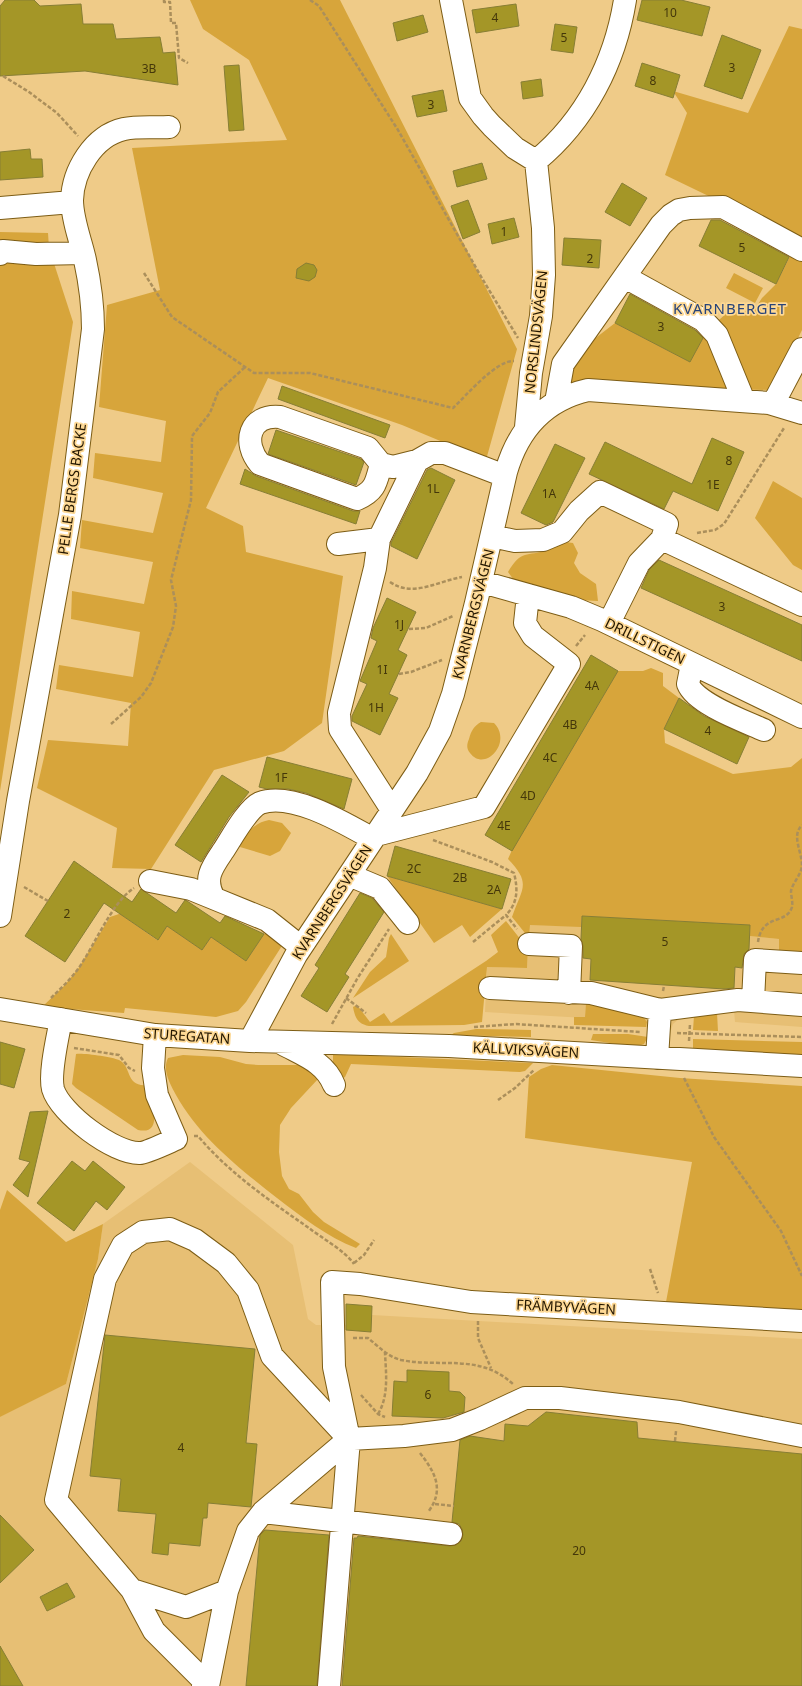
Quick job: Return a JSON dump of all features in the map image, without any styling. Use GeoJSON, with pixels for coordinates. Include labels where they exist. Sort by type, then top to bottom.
{"type":"FeatureCollection","features":[{"type":"Feature","properties":{"kind":"street"},"geometry":{"type":"LineString","coordinates":[[451,0],[470,98],[492,126],[515,148],[536,161],[563,136],[594,92],[615,47],[626,0]]}},
{"type":"Feature","properties":{"kind":"street","name":"PELLE BERGS BACKE"},"geometry":{"type":"LineString","coordinates":[[0,916],[5,879],[70,516],[93,329],[93,310],[72,202],[74,180],[87,155],[102,139],[124,129],[169,127]]}},
{"type":"Feature","properties":{"kind":"street","name":"NORSLINDSVÄGEN"},"geometry":{"type":"LineString","coordinates":[[526,427],[533,362],[541,316],[544,275],[543,228],[536,161]]}},
{"type":"Feature","properties":{"kind":"street"},"geometry":{"type":"LineString","coordinates":[[0,208],[72,202]]}},
{"type":"Feature","properties":{"kind":"street"},"geometry":{"type":"LineString","coordinates":[[556,402],[564,364],[661,225],[670,215],[679,210],[690,208],[723,208],[802,250]]}},
{"type":"Feature","properties":{"kind":"street"},"geometry":{"type":"LineString","coordinates":[[0,254],[3,251],[36,254],[83,253]]}},
{"type":"Feature","properties":{"kind":"street"},"geometry":{"type":"LineString","coordinates":[[625,277],[703,320],[716,335],[744,401]]}},
{"type":"Feature","properties":{"kind":"street"},"geometry":{"type":"LineString","coordinates":[[773,404],[802,349]]}},
{"type":"Feature","properties":{"kind":"street","name":"KVARNBERGSVÄGEN"},"geometry":{"type":"LineString","coordinates":[[250,1040],[278,986],[302,947],[417,773],[440,731],[453,694],[464,652],[483,577],[505,476],[512,452],[526,427],[556,402],[570,394],[588,390],[773,404],[799,412]]}},
{"type":"Feature","properties":{"kind":"street"},"geometry":{"type":"LineString","coordinates":[[381,464],[374,488],[357,499],[260,464],[252,455],[250,436],[255,425],[263,419],[272,416],[280,417],[368,448],[381,464],[393,468],[417,461],[431,453],[445,453],[505,476]]}},
{"type":"Feature","properties":{"kind":"street"},"geometry":{"type":"LineString","coordinates":[[392,810],[340,729],[339,713],[375,568],[379,539],[417,461]]}},
{"type":"Feature","properties":{"kind":"street"},"geometry":{"type":"LineString","coordinates":[[492,536],[515,541],[544,540],[562,532],[579,511],[600,492],[665,532],[802,605]]}},
{"type":"Feature","properties":{"kind":"street"},"geometry":{"type":"LineString","coordinates":[[608,623],[639,563],[665,532]]}},
{"type":"Feature","properties":{"kind":"street"},"geometry":{"type":"LineString","coordinates":[[338,544],[379,539]]}},
{"type":"Feature","properties":{"kind":"street","name":"DRILLSTIGEN"},"geometry":{"type":"LineString","coordinates":[[483,577],[528,595],[571,607],[608,623],[802,717]]}},
{"type":"Feature","properties":{"kind":"street"},"geometry":{"type":"LineString","coordinates":[[214,898],[209,889],[209,878],[212,867],[241,823],[260,804],[282,801],[324,812],[375,837],[484,808],[569,664],[533,636],[525,623],[528,595]]}},
{"type":"Feature","properties":{"kind":"street"},"geometry":{"type":"LineString","coordinates":[[692,664],[688,684],[695,696],[706,703],[764,730]]}},
{"type":"Feature","properties":{"kind":"street"},"geometry":{"type":"LineString","coordinates":[[349,875],[380,888],[404,918]]}},
{"type":"Feature","properties":{"kind":"street"},"geometry":{"type":"LineString","coordinates":[[150,881],[191,889],[267,920],[302,947]]}},
{"type":"Feature","properties":{"kind":"street"},"geometry":{"type":"LineString","coordinates":[[529,944],[571,946],[569,992]]}},
{"type":"Feature","properties":{"kind":"street"},"geometry":{"type":"LineString","coordinates":[[753,1001],[755,960],[802,963]]}},
{"type":"Feature","properties":{"kind":"street"},"geometry":{"type":"LineString","coordinates":[[490,988],[591,993],[660,1010],[738,1000],[802,1004]]}},
{"type":"Feature","properties":{"kind":"street"},"geometry":{"type":"LineString","coordinates":[[0,1009],[61,1019],[52,1081],[53,1088],[61,1104],[82,1126],[124,1151],[140,1154],[186,1136],[157,1095],[154,1035]]}},
{"type":"Feature","properties":{"kind":"street"},"geometry":{"type":"LineString","coordinates":[[657,1058],[660,1010]]}},
{"type":"Feature","properties":{"kind":"street","name":"STUREGATAN"},"geometry":{"type":"LineString","coordinates":[[61,1019],[154,1035],[250,1040]]}},
{"type":"Feature","properties":{"kind":"street","name":"KÄLLVIKSVÄGEN"},"geometry":{"type":"LineString","coordinates":[[250,1040],[449,1046],[802,1066]]}},
{"type":"Feature","properties":{"kind":"street"},"geometry":{"type":"LineString","coordinates":[[278,1041],[318,1062],[330,1075],[334,1084]]}},
{"type":"Feature","properties":{"kind":"street"},"geometry":{"type":"LineString","coordinates":[[206,1686],[154,1632],[132,1590],[56,1500],[105,1279],[123,1246],[143,1232],[170,1229],[195,1240],[226,1264],[248,1290],[272,1356],[349,1439],[329,1686]]}},
{"type":"Feature","properties":{"kind":"street","name":"FRÄMBYVÄGEN"},"geometry":{"type":"LineString","coordinates":[[349,1439],[334,1367],[332,1282],[360,1284],[480,1302],[802,1321]]}},
{"type":"Feature","properties":{"kind":"street"},"geometry":{"type":"LineString","coordinates":[[206,1686],[227,1591],[248,1531],[263,1512],[349,1439],[404,1436],[452,1430],[525,1398],[560,1398],[679,1412],[802,1436]]}},
{"type":"Feature","properties":{"kind":"street"},"geometry":{"type":"LineString","coordinates":[[263,1512],[343,1520],[451,1534]]}},
{"type":"Feature","properties":{"kind":"street"},"geometry":{"type":"LineString","coordinates":[[132,1590],[186,1607],[227,1591]]}},
{"type":"Feature","properties":{"kind":"path"},"geometry":{"type":"LineString","coordinates":[[164,0],[164,2],[170,2],[171,23],[176,23],[179,58],[188,63]]}},
{"type":"Feature","properties":{"kind":"path"},"geometry":{"type":"LineString","coordinates":[[310,0],[320,6],[398,130],[483,280],[533,362]]}},
{"type":"Feature","properties":{"kind":"path"},"geometry":{"type":"LineString","coordinates":[[3,76],[29,92],[57,113],[91,151]]}},
{"type":"Feature","properties":{"kind":"path"},"geometry":{"type":"LineString","coordinates":[[144,273],[172,316],[254,372],[310,373],[453,408],[494,369],[510,361],[533,362]]}},
{"type":"Feature","properties":{"kind":"path"},"geometry":{"type":"LineString","coordinates":[[112,724],[141,698],[151,683],[173,627],[176,606],[171,580],[191,500],[192,436],[210,413],[218,392],[246,367]]}},
{"type":"Feature","properties":{"kind":"path"},"geometry":{"type":"LineString","coordinates":[[665,532],[692,533],[715,530],[724,524],[799,412]]}},
{"type":"Feature","properties":{"kind":"path"},"geometry":{"type":"LineString","coordinates":[[375,568],[392,584],[403,589],[421,589],[451,579],[483,577]]}},
{"type":"Feature","properties":{"kind":"path"},"geometry":{"type":"LineString","coordinates":[[409,629],[419,629],[433,626],[476,603]]}},
{"type":"Feature","properties":{"kind":"path"},"geometry":{"type":"LineString","coordinates":[[399,674],[411,672],[464,652]]}},
{"type":"Feature","properties":{"kind":"path"},"geometry":{"type":"LineString","coordinates":[[755,960],[759,932],[766,923],[786,915],[792,907],[792,891],[802,867],[801,850],[797,840],[798,829],[802,825]]}},
{"type":"Feature","properties":{"kind":"path"},"geometry":{"type":"LineString","coordinates":[[432,840],[492,862],[514,873],[517,886],[516,899],[511,910],[474,942]]}},
{"type":"Feature","properties":{"kind":"path"},"geometry":{"type":"LineString","coordinates":[[5,879],[27,888],[48,901]]}},
{"type":"Feature","properties":{"kind":"path"},"geometry":{"type":"LineString","coordinates":[[47,1002],[64,986],[78,969],[125,895],[135,887],[150,881]]}},
{"type":"Feature","properties":{"kind":"path"},"geometry":{"type":"LineString","coordinates":[[506,915],[529,944]]}},
{"type":"Feature","properties":{"kind":"path"},"geometry":{"type":"LineString","coordinates":[[330,1028],[346,998],[404,918]]}},
{"type":"Feature","properties":{"kind":"path"},"geometry":{"type":"LineString","coordinates":[[346,998],[366,1013]]}},
{"type":"Feature","properties":{"kind":"path"},"geometry":{"type":"LineString","coordinates":[[467,1028],[482,1025],[516,1024],[658,1033],[802,1037]]}},
{"type":"Feature","properties":{"kind":"path"},"geometry":{"type":"LineString","coordinates":[[57,1044],[65,1047],[119,1055],[129,1068],[155,1075]]}},
{"type":"Feature","properties":{"kind":"path"},"geometry":{"type":"LineString","coordinates":[[688,1076],[684,1078],[714,1137],[781,1231],[802,1276]]}},
{"type":"Feature","properties":{"kind":"path"},"geometry":{"type":"LineString","coordinates":[[186,1136],[198,1136]]}},
{"type":"Feature","properties":{"kind":"path"},"geometry":{"type":"LineString","coordinates":[[186,1136],[198,1136]]}},
{"type":"Feature","properties":{"kind":"path"},"geometry":{"type":"LineString","coordinates":[[198,1136],[212,1153],[246,1182],[330,1243],[354,1263],[360,1284]]}},
{"type":"Feature","properties":{"kind":"path"},"geometry":{"type":"LineString","coordinates":[[354,1263],[364,1254],[374,1240]]}},
{"type":"Feature","properties":{"kind":"path"},"geometry":{"type":"LineString","coordinates":[[650,1269],[664,1312]]}},
{"type":"Feature","properties":{"kind":"path"},"geometry":{"type":"LineString","coordinates":[[480,1302],[478,1338],[491,1368]]}},
{"type":"Feature","properties":{"kind":"path"},"geometry":{"type":"LineString","coordinates":[[349,1338],[368,1338],[385,1353],[400,1360],[474,1364],[491,1368],[503,1375],[521,1391],[525,1398]]}},
{"type":"Feature","properties":{"kind":"path"},"geometry":{"type":"LineString","coordinates":[[378,1414],[383,1405],[385,1391],[385,1353]]}},
{"type":"Feature","properties":{"kind":"path"},"geometry":{"type":"LineString","coordinates":[[435,1504],[454,1506]]}},
{"type":"Feature","properties":{"kind":"shaded area"},"geometry":{"type":"Polygon","coordinates":[[[190,0],[340,0],[517,349],[486,460],[402,425],[268,378],[206,508],[243,526],[246,552],[343,576],[322,723],[284,751],[214,770],[151,869],[112,868],[117,828],[37,788],[48,740],[128,746],[131,703],[56,689],[59,665],[133,677],[140,632],[71,619],[72,591],[144,604],[153,562],[80,548],[82,520],[153,533],[163,493],[93,478],[95,453],[161,462],[166,421],[99,407],[107,305],[160,290],[132,148],[287,140],[249,60],[203,29],[190,0]]]}},
{"type":"Feature","properties":{"kind":"shaded area"},"geometry":{"type":"Polygon","coordinates":[[[789,26],[802,29],[802,241],[665,175],[687,113],[673,91],[748,113],[789,26]]]}},
{"type":"Feature","properties":{"kind":"shaded area"},"geometry":{"type":"Polygon","coordinates":[[[0,232],[48,233],[49,248],[73,322],[0,791],[0,232]]]}},
{"type":"Feature","properties":{"kind":"shaded area"},"geometry":{"type":"Polygon","coordinates":[[[792,252],[802,257],[802,330],[778,379],[769,390],[726,389],[714,391],[578,386],[571,382],[570,370],[593,340],[615,323],[690,362],[706,331],[727,313],[754,310],[762,298],[776,284],[792,252]]]}},
{"type":"Feature","properties":{"kind":"shaded area"},"geometry":{"type":"Polygon","coordinates":[[[734,273],[763,288],[755,303],[726,288],[734,273]]]}},
{"type":"Feature","properties":{"kind":"shaded area"},"geometry":{"type":"Polygon","coordinates":[[[773,481],[802,498],[802,570],[793,565],[755,518],[773,481]]]}},
{"type":"Feature","properties":{"kind":"shaded area"},"geometry":{"type":"Polygon","coordinates":[[[565,542],[573,543],[578,553],[574,563],[580,573],[596,584],[598,601],[577,600],[516,583],[508,572],[521,557],[548,550],[565,542]]]}},
{"type":"Feature","properties":{"kind":"shaded area"},"geometry":{"type":"Polygon","coordinates":[[[651,668],[663,673],[663,686],[679,698],[664,729],[665,743],[733,774],[791,767],[802,758],[802,953],[779,951],[779,939],[750,936],[750,925],[582,916],[581,927],[530,925],[529,938],[512,917],[523,886],[520,875],[508,859],[512,850],[618,671],[643,671],[651,668]]]}},
{"type":"Feature","properties":{"kind":"shaded area"},"geometry":{"type":"Polygon","coordinates":[[[481,722],[494,723],[499,731],[500,739],[499,746],[495,753],[483,759],[476,758],[470,753],[467,746],[472,731],[476,725],[481,722]]]}},
{"type":"Feature","properties":{"kind":"shaded area"},"geometry":{"type":"Polygon","coordinates":[[[269,820],[282,823],[291,833],[280,851],[270,856],[240,847],[247,833],[251,829],[259,823],[269,820]]]}},
{"type":"Feature","properties":{"kind":"shaded area"},"geometry":{"type":"Polygon","coordinates":[[[387,876],[502,909],[470,937],[462,925],[434,943],[387,876]]]}},
{"type":"Feature","properties":{"kind":"shaded area"},"geometry":{"type":"Polygon","coordinates":[[[125,912],[123,916],[157,940],[167,926],[202,950],[211,937],[246,961],[264,934],[276,932],[285,941],[246,1002],[238,1011],[216,1017],[125,1008],[124,1013],[42,1007],[64,986],[78,969],[110,917],[125,912]]]}},
{"type":"Feature","properties":{"kind":"shaded area"},"geometry":{"type":"Polygon","coordinates":[[[582,916],[750,925],[750,936],[779,939],[802,953],[802,1027],[735,1022],[734,1010],[679,1019],[673,1024],[671,1030],[658,1027],[646,1027],[647,1022],[586,1004],[585,1018],[485,1012],[487,967],[527,968],[530,925],[582,926],[582,916]]]}},
{"type":"Feature","properties":{"kind":"shaded area"},"geometry":{"type":"Polygon","coordinates":[[[506,921],[528,949],[527,968],[487,967],[482,1022],[464,1025],[369,1026],[362,1024],[358,1020],[353,1007],[357,1005],[370,1022],[384,1013],[391,1023],[486,961],[498,952],[491,935],[506,921]]]}},
{"type":"Feature","properties":{"kind":"shaded area"},"geometry":{"type":"Polygon","coordinates":[[[391,934],[409,961],[353,998],[370,972],[386,957],[391,934]]]}},
{"type":"Feature","properties":{"kind":"shaded area"},"geometry":{"type":"Polygon","coordinates":[[[586,1003],[644,1018],[647,1022],[646,1027],[574,1025],[574,1017],[585,1017],[586,1003]]]}},
{"type":"Feature","properties":{"kind":"shaded area"},"geometry":{"type":"Polygon","coordinates":[[[717,1013],[718,1031],[693,1030],[694,1016],[717,1013]]]}},
{"type":"Feature","properties":{"kind":"shaded area"},"geometry":{"type":"Polygon","coordinates":[[[476,1029],[531,1030],[531,1037],[451,1035],[454,1033],[476,1029]]]}},
{"type":"Feature","properties":{"kind":"shaded area"},"geometry":{"type":"Polygon","coordinates":[[[593,1034],[628,1034],[648,1037],[644,1044],[635,1047],[591,1040],[593,1034]]]}},
{"type":"Feature","properties":{"kind":"shaded area"},"geometry":{"type":"Polygon","coordinates":[[[693,1039],[802,1042],[802,1055],[718,1051],[693,1054],[693,1039]]]}},
{"type":"Feature","properties":{"kind":"shaded area"},"geometry":{"type":"Polygon","coordinates":[[[76,1054],[85,1054],[119,1060],[126,1067],[135,1083],[147,1085],[154,1114],[154,1122],[152,1127],[147,1130],[138,1130],[76,1088],[72,1084],[76,1054]]]}},
{"type":"Feature","properties":{"kind":"shaded area"},"geometry":{"type":"Polygon","coordinates":[[[333,1054],[533,1063],[525,1071],[520,1072],[351,1064],[345,1077],[341,1079],[333,1063],[333,1054]]]}},
{"type":"Feature","properties":{"kind":"shaded area"},"geometry":{"type":"Polygon","coordinates":[[[183,1055],[220,1057],[246,1064],[258,1065],[303,1065],[318,1079],[291,1108],[280,1125],[279,1152],[282,1176],[289,1189],[299,1194],[313,1212],[324,1222],[360,1244],[356,1248],[315,1226],[235,1164],[208,1139],[186,1111],[169,1082],[166,1072],[166,1063],[168,1058],[183,1055]]]}},
{"type":"Feature","properties":{"kind":"shaded area"},"geometry":{"type":"Polygon","coordinates":[[[552,1065],[680,1078],[802,1086],[802,1313],[666,1302],[692,1162],[525,1138],[529,1077],[541,1069],[552,1065]]]}},
{"type":"Feature","properties":{"kind":"shaded area"},"geometry":{"type":"Polygon","coordinates":[[[190,1162],[293,1245],[308,1319],[316,1325],[345,1325],[372,1315],[802,1339],[802,1686],[0,1686],[0,1417],[66,1384],[98,1259],[103,1224],[190,1162]]]}},
{"type":"Feature","properties":{"kind":"shaded area"},"geometry":{"type":"Polygon","coordinates":[[[7,1190],[66,1242],[103,1224],[98,1259],[66,1384],[0,1417],[0,1210],[7,1190]]]}},
{"type":"Feature","properties":{"kind":"building"},"geometry":{"type":"Polygon","coordinates":[[[5,0],[34,0],[40,6],[81,4],[83,24],[113,24],[116,39],[160,37],[163,53],[175,52],[178,85],[85,71],[0,76],[0,6],[5,0]]]}},
{"type":"Feature","properties":{"kind":"building"},"geometry":{"type":"Polygon","coordinates":[[[642,0],[681,0],[710,7],[702,36],[637,20],[642,0]]]}},
{"type":"Feature","properties":{"kind":"building"},"geometry":{"type":"Polygon","coordinates":[[[516,4],[519,26],[476,33],[472,10],[516,4]]]}},
{"type":"Feature","properties":{"kind":"building"},"geometry":{"type":"Polygon","coordinates":[[[423,15],[428,32],[397,41],[393,23],[423,15]]]}},
{"type":"Feature","properties":{"kind":"building"},"geometry":{"type":"Polygon","coordinates":[[[555,24],[577,27],[573,53],[551,50],[555,24]]]}},
{"type":"Feature","properties":{"kind":"building"},"geometry":{"type":"Polygon","coordinates":[[[722,35],[761,50],[742,99],[704,86],[722,35]]]}},
{"type":"Feature","properties":{"kind":"building"},"geometry":{"type":"Polygon","coordinates":[[[642,63],[680,75],[673,98],[635,86],[642,63]]]}},
{"type":"Feature","properties":{"kind":"building"},"geometry":{"type":"Polygon","coordinates":[[[239,65],[244,130],[229,131],[224,66],[239,65]]]}},
{"type":"Feature","properties":{"kind":"building"},"geometry":{"type":"Polygon","coordinates":[[[541,79],[543,96],[523,99],[521,82],[541,79]]]}},
{"type":"Feature","properties":{"kind":"building"},"geometry":{"type":"Polygon","coordinates":[[[443,90],[447,111],[417,117],[412,96],[443,90]]]}},
{"type":"Feature","properties":{"kind":"building"},"geometry":{"type":"Polygon","coordinates":[[[30,149],[31,159],[42,159],[43,177],[0,180],[0,152],[30,149]]]}},
{"type":"Feature","properties":{"kind":"building"},"geometry":{"type":"Polygon","coordinates":[[[482,163],[487,179],[457,187],[453,171],[482,163]]]}},
{"type":"Feature","properties":{"kind":"building"},"geometry":{"type":"Polygon","coordinates":[[[622,183],[647,198],[630,226],[605,212],[622,183]]]}},
{"type":"Feature","properties":{"kind":"building"},"geometry":{"type":"Polygon","coordinates":[[[468,200],[480,232],[463,239],[451,206],[468,200]]]}},
{"type":"Feature","properties":{"kind":"building"},"geometry":{"type":"Polygon","coordinates":[[[514,218],[519,237],[492,244],[488,224],[514,218]]]}},
{"type":"Feature","properties":{"kind":"building"},"geometry":{"type":"Polygon","coordinates":[[[711,220],[720,220],[789,257],[776,284],[699,246],[711,220]]]}},
{"type":"Feature","properties":{"kind":"building"},"geometry":{"type":"Polygon","coordinates":[[[564,238],[601,240],[599,268],[562,265],[564,238]]]}},
{"type":"Feature","properties":{"kind":"building"},"geometry":{"type":"Polygon","coordinates":[[[306,263],[314,265],[317,270],[315,277],[309,281],[296,278],[297,269],[306,263]]]}},
{"type":"Feature","properties":{"kind":"building"},"geometry":{"type":"Polygon","coordinates":[[[630,294],[695,330],[703,338],[690,362],[615,323],[630,294]]]}},
{"type":"Feature","properties":{"kind":"building"},"geometry":{"type":"Polygon","coordinates":[[[282,386],[390,425],[385,438],[278,399],[282,386]]]}},
{"type":"Feature","properties":{"kind":"building"},"geometry":{"type":"Polygon","coordinates":[[[276,430],[361,459],[364,462],[356,485],[268,454],[276,430]]]}},
{"type":"Feature","properties":{"kind":"building"},"geometry":{"type":"Polygon","coordinates":[[[712,438],[744,452],[718,511],[673,491],[664,509],[589,474],[605,442],[692,484],[712,438]]]}},
{"type":"Feature","properties":{"kind":"building"},"geometry":{"type":"Polygon","coordinates":[[[555,444],[585,458],[553,522],[546,525],[521,513],[555,444]]]}},
{"type":"Feature","properties":{"kind":"building"},"geometry":{"type":"Polygon","coordinates":[[[431,468],[455,480],[417,559],[391,546],[391,543],[427,470],[431,468]]]}},
{"type":"Feature","properties":{"kind":"building"},"geometry":{"type":"Polygon","coordinates":[[[245,469],[256,476],[353,511],[360,511],[356,524],[240,484],[245,469]]]}},
{"type":"Feature","properties":{"kind":"building"},"geometry":{"type":"Polygon","coordinates":[[[659,560],[802,625],[802,661],[641,588],[649,570],[659,560]]]}},
{"type":"Feature","properties":{"kind":"building"},"geometry":{"type":"Polygon","coordinates":[[[387,598],[416,612],[398,650],[407,655],[389,694],[398,698],[380,735],[352,721],[352,716],[367,684],[360,681],[377,641],[371,638],[373,628],[387,598]]]}},
{"type":"Feature","properties":{"kind":"building"},"geometry":{"type":"Polygon","coordinates":[[[591,655],[618,671],[512,851],[485,835],[591,655]]]}},
{"type":"Feature","properties":{"kind":"building"},"geometry":{"type":"Polygon","coordinates":[[[679,698],[704,716],[749,737],[737,764],[664,729],[679,698]]]}},
{"type":"Feature","properties":{"kind":"building"},"geometry":{"type":"Polygon","coordinates":[[[267,757],[352,779],[344,809],[306,793],[288,789],[267,789],[259,787],[267,757]]]}},
{"type":"Feature","properties":{"kind":"building"},"geometry":{"type":"Polygon","coordinates":[[[222,775],[249,792],[229,817],[201,862],[175,845],[222,775]]]}},
{"type":"Feature","properties":{"kind":"building"},"geometry":{"type":"Polygon","coordinates":[[[395,846],[511,879],[502,909],[387,876],[395,846]]]}},
{"type":"Feature","properties":{"kind":"building"},"geometry":{"type":"Polygon","coordinates":[[[74,861],[132,902],[141,889],[176,913],[185,900],[220,923],[225,916],[264,934],[246,961],[211,937],[202,950],[167,926],[158,940],[104,903],[65,962],[25,936],[74,861]]]}},
{"type":"Feature","properties":{"kind":"building"},"geometry":{"type":"Polygon","coordinates":[[[360,893],[372,898],[384,912],[345,974],[349,977],[327,1012],[301,996],[319,968],[315,965],[360,893]]]}},
{"type":"Feature","properties":{"kind":"building"},"geometry":{"type":"Polygon","coordinates":[[[582,916],[750,925],[749,949],[744,954],[742,968],[735,967],[734,988],[724,989],[590,980],[591,959],[583,958],[583,946],[581,939],[582,916]]]}},
{"type":"Feature","properties":{"kind":"building"},"geometry":{"type":"Polygon","coordinates":[[[0,1042],[25,1049],[14,1088],[0,1084],[0,1042]]]}},
{"type":"Feature","properties":{"kind":"building"},"geometry":{"type":"Polygon","coordinates":[[[48,1111],[28,1197],[13,1185],[30,1162],[19,1159],[30,1112],[48,1111]]]}},
{"type":"Feature","properties":{"kind":"building"},"geometry":{"type":"Polygon","coordinates":[[[72,1161],[85,1171],[93,1161],[125,1187],[107,1210],[96,1201],[74,1231],[37,1203],[72,1161]]]}},
{"type":"Feature","properties":{"kind":"building"},"geometry":{"type":"Polygon","coordinates":[[[346,1304],[372,1306],[371,1332],[346,1330],[346,1304]]]}},
{"type":"Feature","properties":{"kind":"building"},"geometry":{"type":"Polygon","coordinates":[[[105,1335],[255,1349],[246,1443],[257,1444],[251,1507],[208,1503],[207,1518],[203,1518],[200,1546],[169,1543],[168,1555],[152,1553],[156,1514],[118,1511],[121,1479],[90,1476],[105,1335]]]}},
{"type":"Feature","properties":{"kind":"building"},"geometry":{"type":"Polygon","coordinates":[[[407,1370],[449,1372],[449,1391],[460,1392],[465,1397],[464,1412],[443,1418],[392,1416],[394,1381],[407,1382],[407,1370]]]}},
{"type":"Feature","properties":{"kind":"building"},"geometry":{"type":"Polygon","coordinates":[[[546,1412],[637,1422],[638,1438],[802,1454],[802,1686],[342,1686],[354,1538],[357,1538],[358,1536],[450,1546],[456,1545],[461,1541],[463,1535],[459,1524],[452,1522],[460,1440],[470,1436],[504,1441],[505,1424],[528,1426],[546,1412]]]}},
{"type":"Feature","properties":{"kind":"building"},"geometry":{"type":"Polygon","coordinates":[[[0,1515],[34,1550],[0,1583],[0,1515]]]}},
{"type":"Feature","properties":{"kind":"building"},"geometry":{"type":"Polygon","coordinates":[[[265,1530],[329,1535],[317,1686],[246,1686],[260,1535],[265,1530]]]}},
{"type":"Feature","properties":{"kind":"building"},"geometry":{"type":"Polygon","coordinates":[[[67,1583],[75,1597],[47,1611],[40,1597],[67,1583]]]}},
{"type":"Feature","properties":{"kind":"building"},"geometry":{"type":"Polygon","coordinates":[[[0,1646],[23,1686],[0,1686],[0,1646]]]}},
{"type":"Feature","properties":{"kind":"district","name":"KVARNBERGET"},"geometry":{"type":"Point","coordinates":[730,309]}}]}
